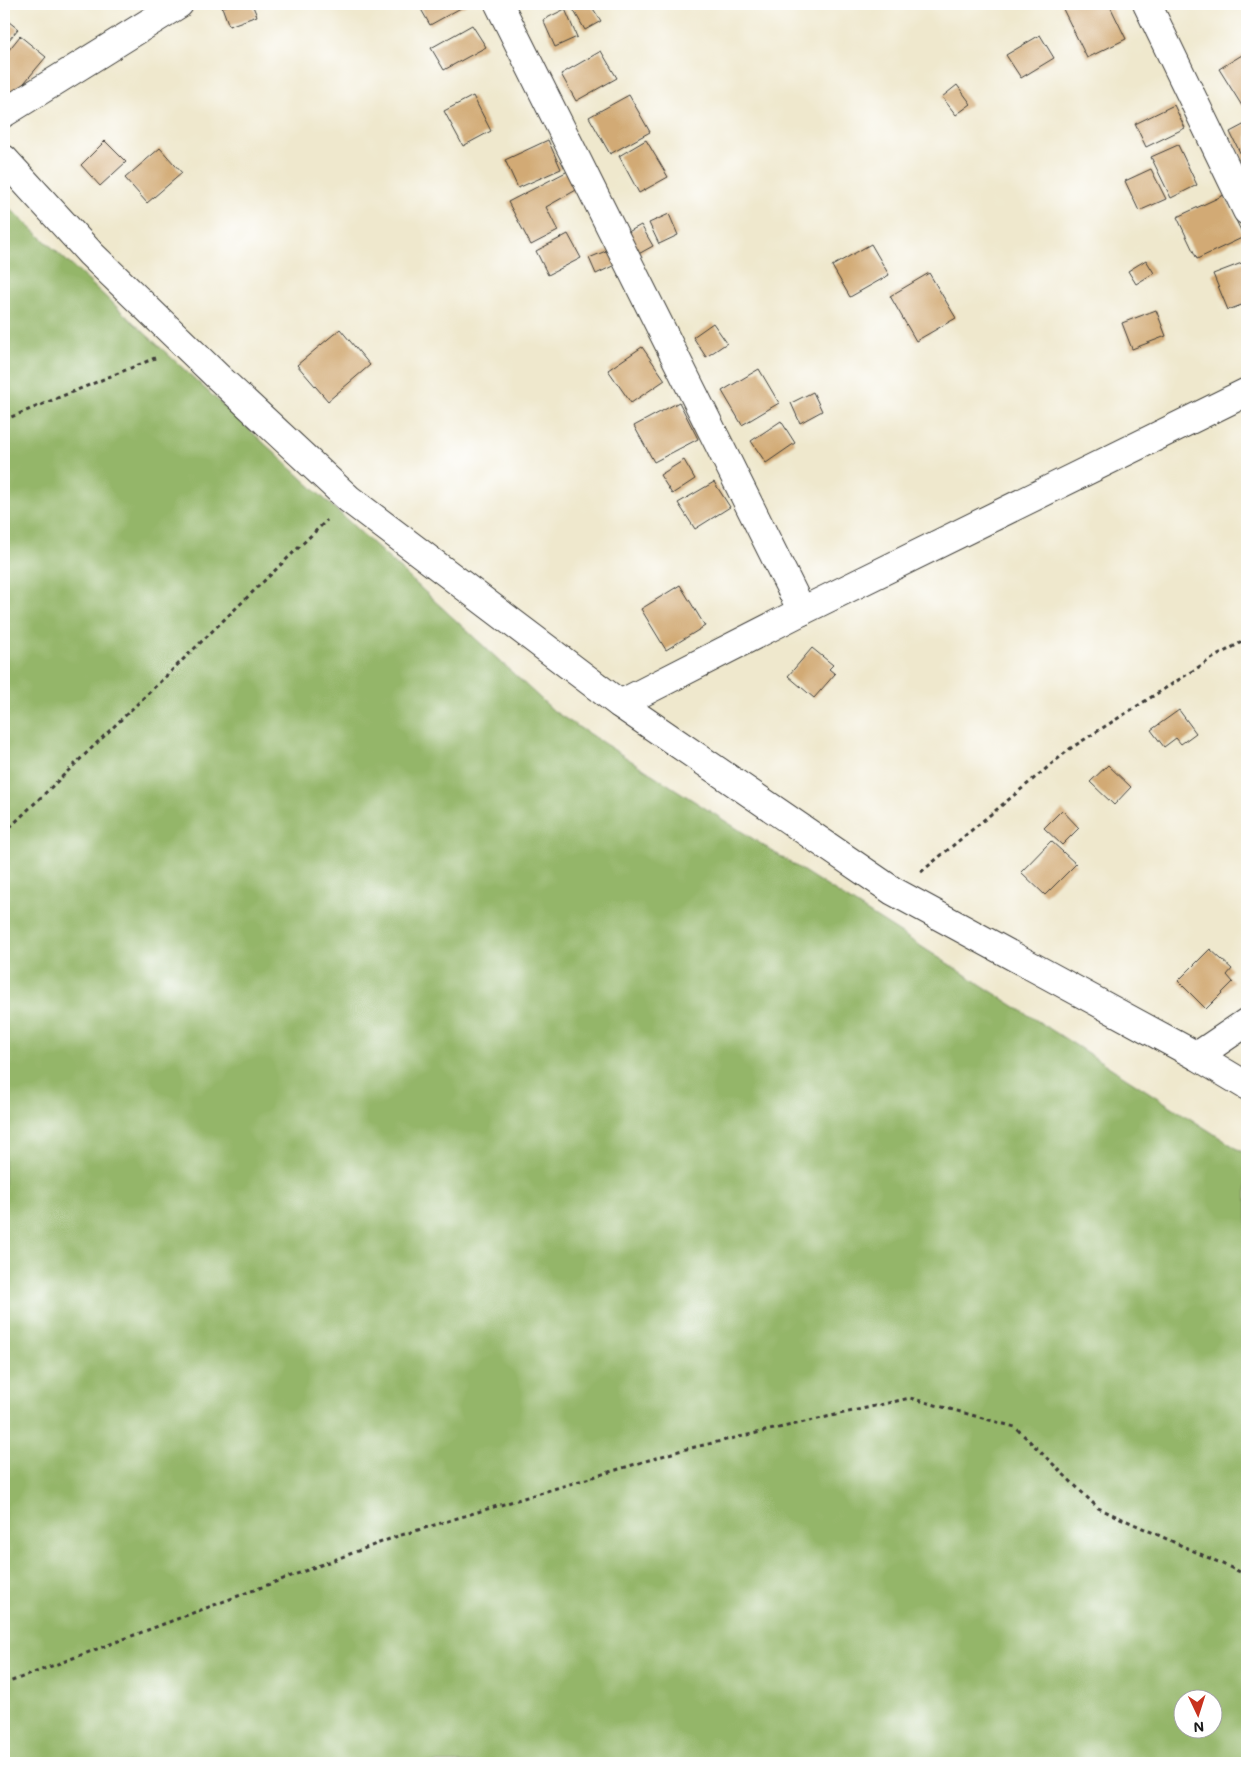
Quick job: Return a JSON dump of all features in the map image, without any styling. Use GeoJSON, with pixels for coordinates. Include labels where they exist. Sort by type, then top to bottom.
{"type":"FeatureCollection","features":[{"type":"Feature","properties":{"kind":"street"},"geometry":{"type":"LineString","coordinates":[[4,113],[179,4]]}},
{"type":"Feature","properties":{"kind":"street"},"geometry":{"type":"LineString","coordinates":[[500,4],[802,611]]}},
{"type":"Feature","properties":{"kind":"street"},"geometry":{"type":"LineString","coordinates":[[1147,4],[1247,211]]}},
{"type":"Feature","properties":{"kind":"street"},"geometry":{"type":"LineString","coordinates":[[4,159],[91,254],[349,499],[620,704],[893,891],[1197,1056],[1247,1086]]}},
{"type":"Feature","properties":{"kind":"street"},"geometry":{"type":"LineString","coordinates":[[620,704],[802,611],[1247,392]]}},
{"type":"Feature","properties":{"kind":"street"},"geometry":{"type":"LineString","coordinates":[[1197,1056],[1247,1022]]}},
{"type":"Feature","properties":{"kind":"path"},"geometry":{"type":"LineString","coordinates":[[4,420],[185,345]]}},
{"type":"Feature","properties":{"kind":"path"},"geometry":{"type":"LineString","coordinates":[[4,833],[349,499]]}},
{"type":"Feature","properties":{"kind":"path"},"geometry":{"type":"LineString","coordinates":[[893,891],[912,879],[1071,748],[1212,658],[1247,639]]}},
{"type":"Feature","properties":{"kind":"path"},"geometry":{"type":"LineString","coordinates":[[4,1684],[395,1537],[682,1450],[910,1398],[1015,1427],[1098,1508],[1247,1575]]}},
{"type":"Feature","properties":{"kind":"green space"},"geometry":{"type":"Polygon","coordinates":[[[4,203],[555,712],[1247,1155],[1247,1763],[4,1763],[4,203]]]}},
{"type":"Feature","properties":{"kind":"building"},"geometry":{"type":"Polygon","coordinates":[[[232,4],[252,4],[257,16],[229,26],[222,7],[232,4]]]}},
{"type":"Feature","properties":{"kind":"building"},"geometry":{"type":"Polygon","coordinates":[[[418,4],[468,4],[430,25],[418,4]]]}},
{"type":"Feature","properties":{"kind":"building"},"geometry":{"type":"Polygon","coordinates":[[[570,4],[590,4],[601,21],[585,30],[570,4]]]}},
{"type":"Feature","properties":{"kind":"building"},"geometry":{"type":"Polygon","coordinates":[[[1109,4],[1126,39],[1087,58],[1061,5],[1109,4]]]}},
{"type":"Feature","properties":{"kind":"building"},"geometry":{"type":"Polygon","coordinates":[[[565,9],[577,37],[555,47],[543,20],[565,9]]]}},
{"type":"Feature","properties":{"kind":"building"},"geometry":{"type":"Polygon","coordinates":[[[4,18],[18,29],[4,46],[4,18]]]}},
{"type":"Feature","properties":{"kind":"building"},"geometry":{"type":"Polygon","coordinates":[[[472,25],[486,47],[444,70],[431,48],[472,25]]]}},
{"type":"Feature","properties":{"kind":"building"},"geometry":{"type":"Polygon","coordinates":[[[1040,35],[1054,58],[1021,78],[1006,55],[1040,35]]]}},
{"type":"Feature","properties":{"kind":"building"},"geometry":{"type":"Polygon","coordinates":[[[20,36],[46,57],[14,95],[4,86],[4,56],[20,36]]]}},
{"type":"Feature","properties":{"kind":"building"},"geometry":{"type":"Polygon","coordinates":[[[601,51],[617,78],[576,101],[561,74],[601,51]]]}},
{"type":"Feature","properties":{"kind":"building"},"geometry":{"type":"Polygon","coordinates":[[[1247,52],[1247,107],[1244,109],[1219,69],[1247,52]]]}},
{"type":"Feature","properties":{"kind":"building"},"geometry":{"type":"Polygon","coordinates":[[[957,85],[971,104],[956,115],[942,97],[957,85]]]}},
{"type":"Feature","properties":{"kind":"building"},"geometry":{"type":"Polygon","coordinates":[[[629,95],[650,132],[610,154],[589,117],[629,95]]]}},
{"type":"Feature","properties":{"kind":"building"},"geometry":{"type":"Polygon","coordinates":[[[473,96],[491,131],[463,146],[444,111],[473,96]]]}},
{"type":"Feature","properties":{"kind":"building"},"geometry":{"type":"Polygon","coordinates":[[[1174,105],[1185,128],[1146,147],[1135,124],[1174,105]]]}},
{"type":"Feature","properties":{"kind":"building"},"geometry":{"type":"Polygon","coordinates":[[[1247,123],[1247,167],[1230,132],[1247,123]]]}},
{"type":"Feature","properties":{"kind":"building"},"geometry":{"type":"Polygon","coordinates":[[[548,140],[561,169],[518,188],[505,160],[548,140]]]}},
{"type":"Feature","properties":{"kind":"building"},"geometry":{"type":"Polygon","coordinates":[[[646,140],[668,177],[639,193],[619,156],[646,140]]]}},
{"type":"Feature","properties":{"kind":"building"},"geometry":{"type":"Polygon","coordinates":[[[105,141],[126,162],[100,186],[81,165],[105,141]]]}},
{"type":"Feature","properties":{"kind":"building"},"geometry":{"type":"Polygon","coordinates":[[[1178,145],[1197,185],[1171,198],[1151,157],[1178,145]]]}},
{"type":"Feature","properties":{"kind":"building"},"geometry":{"type":"Polygon","coordinates":[[[160,148],[182,173],[147,203],[125,178],[160,148]]]}},
{"type":"Feature","properties":{"kind":"building"},"geometry":{"type":"Polygon","coordinates":[[[1151,169],[1166,199],[1139,211],[1125,181],[1151,169]]]}},
{"type":"Feature","properties":{"kind":"building"},"geometry":{"type":"Polygon","coordinates":[[[568,171],[578,189],[546,207],[558,231],[531,245],[508,202],[568,171]]]}},
{"type":"Feature","properties":{"kind":"building"},"geometry":{"type":"Polygon","coordinates":[[[1224,195],[1244,237],[1197,259],[1177,217],[1224,195]]]}},
{"type":"Feature","properties":{"kind":"building"},"geometry":{"type":"Polygon","coordinates":[[[669,214],[678,235],[659,244],[649,223],[669,214]]]}},
{"type":"Feature","properties":{"kind":"building"},"geometry":{"type":"Polygon","coordinates":[[[641,225],[653,246],[633,257],[621,236],[641,225]]]}},
{"type":"Feature","properties":{"kind":"building"},"geometry":{"type":"Polygon","coordinates":[[[568,234],[581,258],[548,275],[536,251],[568,234]]]}},
{"type":"Feature","properties":{"kind":"building"},"geometry":{"type":"Polygon","coordinates":[[[871,244],[889,275],[850,297],[832,266],[871,244]]]}},
{"type":"Feature","properties":{"kind":"building"},"geometry":{"type":"Polygon","coordinates":[[[613,248],[619,263],[596,274],[589,258],[613,248]]]}},
{"type":"Feature","properties":{"kind":"building"},"geometry":{"type":"Polygon","coordinates":[[[1146,260],[1154,273],[1136,284],[1128,271],[1146,260]]]}},
{"type":"Feature","properties":{"kind":"building"},"geometry":{"type":"Polygon","coordinates":[[[1247,261],[1247,303],[1228,310],[1213,274],[1247,261]]]}},
{"type":"Feature","properties":{"kind":"building"},"geometry":{"type":"Polygon","coordinates":[[[929,273],[956,318],[916,341],[890,296],[929,273]]]}},
{"type":"Feature","properties":{"kind":"building"},"geometry":{"type":"Polygon","coordinates":[[[1156,310],[1166,336],[1132,349],[1122,323],[1156,310]]]}},
{"type":"Feature","properties":{"kind":"building"},"geometry":{"type":"Polygon","coordinates":[[[713,323],[727,343],[706,357],[693,337],[713,323]]]}},
{"type":"Feature","properties":{"kind":"building"},"geometry":{"type":"Polygon","coordinates":[[[340,329],[370,365],[328,401],[297,365],[340,329]]]}},
{"type":"Feature","properties":{"kind":"building"},"geometry":{"type":"Polygon","coordinates":[[[642,347],[665,380],[631,403],[608,370],[642,347]]]}},
{"type":"Feature","properties":{"kind":"building"},"geometry":{"type":"Polygon","coordinates":[[[759,369],[779,403],[742,425],[722,391],[759,369]]]}},
{"type":"Feature","properties":{"kind":"building"},"geometry":{"type":"Polygon","coordinates":[[[813,392],[822,411],[800,423],[791,403],[813,392]]]}},
{"type":"Feature","properties":{"kind":"building"},"geometry":{"type":"Polygon","coordinates":[[[679,402],[698,439],[654,462],[634,426],[679,402]]]}},
{"type":"Feature","properties":{"kind":"building"},"geometry":{"type":"Polygon","coordinates":[[[781,421],[795,443],[766,463],[751,441],[781,421]]]}},
{"type":"Feature","properties":{"kind":"building"},"geometry":{"type":"Polygon","coordinates":[[[684,460],[695,479],[672,494],[660,475],[684,460]]]}},
{"type":"Feature","properties":{"kind":"building"},"geometry":{"type":"Polygon","coordinates":[[[714,482],[730,507],[695,529],[678,503],[714,482]]]}},
{"type":"Feature","properties":{"kind":"building"},"geometry":{"type":"Polygon","coordinates":[[[680,585],[705,626],[666,650],[641,609],[680,585]]]}},
{"type":"Feature","properties":{"kind":"building"},"geometry":{"type":"Polygon","coordinates":[[[812,648],[833,665],[829,669],[835,674],[814,698],[788,676],[812,648]]]}},
{"type":"Feature","properties":{"kind":"building"},"geometry":{"type":"Polygon","coordinates":[[[1179,710],[1196,733],[1181,744],[1176,738],[1164,747],[1151,730],[1179,710]]]}},
{"type":"Feature","properties":{"kind":"building"},"geometry":{"type":"Polygon","coordinates":[[[1108,765],[1131,787],[1114,805],[1090,782],[1108,765]]]}},
{"type":"Feature","properties":{"kind":"building"},"geometry":{"type":"Polygon","coordinates":[[[1062,810],[1079,828],[1062,845],[1044,828],[1062,810]]]}},
{"type":"Feature","properties":{"kind":"building"},"geometry":{"type":"Polygon","coordinates":[[[1051,841],[1076,864],[1045,895],[1021,872],[1051,841]]]}},
{"type":"Feature","properties":{"kind":"building"},"geometry":{"type":"Polygon","coordinates":[[[1210,949],[1232,969],[1227,975],[1233,982],[1206,1009],[1178,981],[1210,949]]]}}]}
